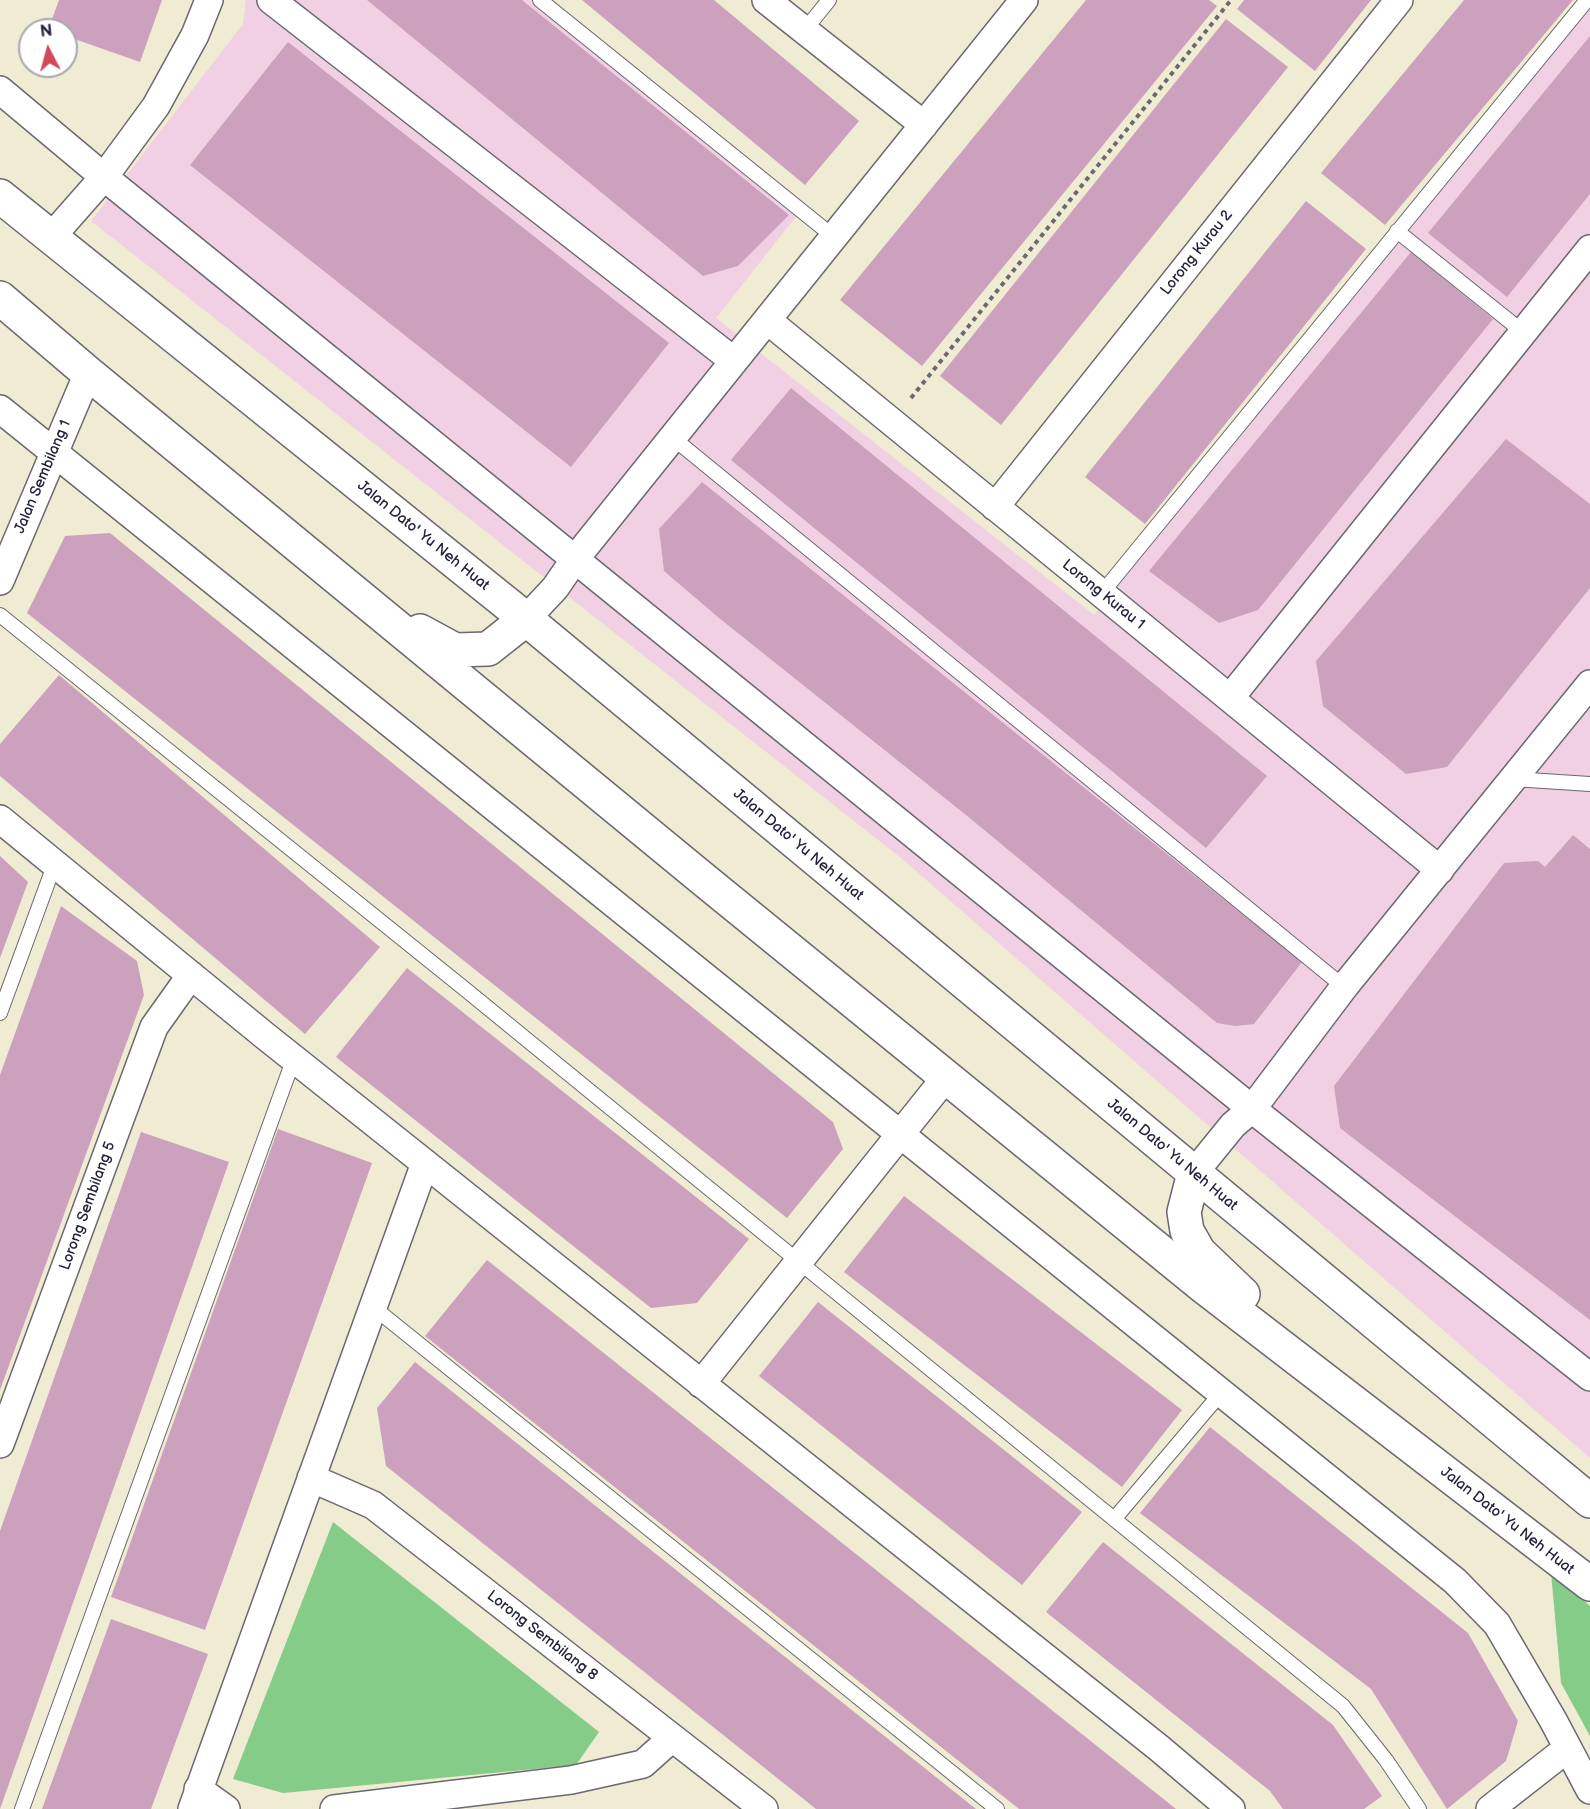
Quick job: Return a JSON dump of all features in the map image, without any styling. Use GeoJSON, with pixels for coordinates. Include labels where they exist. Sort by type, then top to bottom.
{"type":"FeatureCollection","features":[{"type":"Feature","properties":{"kind":"main road","name":"Jalan Dato' Yu Neh Huat"},"geometry":{"type":"LineString","coordinates":[[0,196],[526,619],[1590,1501]]}},
{"type":"Feature","properties":{"kind":"main road","name":"Jalan Dato' Yu Neh Huat"},"geometry":{"type":"LineString","coordinates":[[0,298],[362,599],[1204,1287],[1590,1584]]}},
{"type":"Feature","properties":{"kind":"main road"},"geometry":{"type":"LineString","coordinates":[[362,599],[455,650],[488,649],[526,619]]}},
{"type":"Feature","properties":{"kind":"main road"},"geometry":{"type":"LineString","coordinates":[[1194,1173],[1184,1212],[1187,1231],[1199,1252],[1334,1387]]}},
{"type":"Feature","properties":{"kind":"street"},"geometry":{"type":"LineString","coordinates":[[52,236],[104,177],[156,106],[195,35],[209,0]]}},
{"type":"Feature","properties":{"kind":"street"},"geometry":{"type":"LineString","coordinates":[[271,0],[734,361]]}},
{"type":"Feature","properties":{"kind":"street"},"geometry":{"type":"LineString","coordinates":[[766,0],[924,125]]}},
{"type":"Feature","properties":{"kind":"street"},"geometry":{"type":"LineString","coordinates":[[526,619],[555,588],[575,560],[1024,0]]}},
{"type":"Feature","properties":{"kind":"street","name":"Lorong Kurau 2"},"geometry":{"type":"LineString","coordinates":[[995,507],[1399,0]]}},
{"type":"Feature","properties":{"kind":"street"},"geometry":{"type":"LineString","coordinates":[[0,90],[104,177],[1252,1109],[1590,1377]]}},
{"type":"Feature","properties":{"kind":"street"},"geometry":{"type":"LineString","coordinates":[[1230,698],[1590,249]]}},
{"type":"Feature","properties":{"kind":"street","name":"Lorong Kurau 1"},"geometry":{"type":"LineString","coordinates":[[767,320],[1440,870]]}},
{"type":"Feature","properties":{"kind":"street","name":"Jalan Sembilang 1"},"geometry":{"type":"LineString","coordinates":[[0,581],[88,373]]}},
{"type":"Feature","properties":{"kind":"street"},"geometry":{"type":"LineString","coordinates":[[0,409],[1455,1581],[1497,1624],[1590,1790]]}},
{"type":"Feature","properties":{"kind":"street"},"geometry":{"type":"LineString","coordinates":[[1194,1173],[1233,1125],[1252,1109],[1344,987],[1590,684]]}},
{"type":"Feature","properties":{"kind":"street"},"geometry":{"type":"LineString","coordinates":[[0,819],[294,1058],[1231,1809]]}},
{"type":"Feature","properties":{"kind":"street","name":"Lorong Sembilang 5"},"geometry":{"type":"LineString","coordinates":[[0,1444],[153,1027],[191,975]]}},
{"type":"Feature","properties":{"kind":"street"},"geometry":{"type":"LineString","coordinates":[[701,1384],[946,1077]]}},
{"type":"Feature","properties":{"kind":"street"},"geometry":{"type":"LineString","coordinates":[[226,1809],[195,1799],[426,1163]]}},
{"type":"Feature","properties":{"kind":"street","name":"Lorong Sembilang 8"},"geometry":{"type":"LineString","coordinates":[[311,1478],[373,1504],[764,1809]]}},
{"type":"Feature","properties":{"kind":"street"},"geometry":{"type":"LineString","coordinates":[[334,1809],[571,1780],[643,1764],[672,1738]]}},
{"type":"Feature","properties":{"kind":"street"},"geometry":{"type":"LineString","coordinates":[[1490,1809],[1568,1748]]}},
{"type":"Feature","properties":{"kind":"lane"},"geometry":{"type":"LineString","coordinates":[[540,0],[834,237]]}},
{"type":"Feature","properties":{"kind":"lane"},"geometry":{"type":"LineString","coordinates":[[804,31],[829,0]]}},
{"type":"Feature","properties":{"kind":"lane"},"geometry":{"type":"LineString","coordinates":[[1101,594],[1587,0]]}},
{"type":"Feature","properties":{"kind":"lane"},"geometry":{"type":"LineString","coordinates":[[1398,231],[1523,332]]}},
{"type":"Feature","properties":{"kind":"lane"},"geometry":{"type":"LineString","coordinates":[[673,438],[1344,987]]}},
{"type":"Feature","properties":{"kind":"lane"},"geometry":{"type":"LineString","coordinates":[[0,615],[466,990],[1343,1706],[1386,1760],[1419,1809]]}},
{"type":"Feature","properties":{"kind":"lane"},"geometry":{"type":"LineString","coordinates":[[1513,779],[1590,784]]}},
{"type":"Feature","properties":{"kind":"lane"},"geometry":{"type":"LineString","coordinates":[[0,1013],[55,863]]}},
{"type":"Feature","properties":{"kind":"lane"},"geometry":{"type":"LineString","coordinates":[[22,1809],[294,1058]]}},
{"type":"Feature","properties":{"kind":"lane"},"geometry":{"type":"LineString","coordinates":[[374,1307],[997,1809]]}},
{"type":"Feature","properties":{"kind":"lane"},"geometry":{"type":"LineString","coordinates":[[1115,1518],[1221,1393]]}},
{"type":"Feature","properties":{"kind":"path"},"geometry":{"type":"LineString","coordinates":[[891,422],[1231,0]]}},
{"type":"Feature","properties":{"kind":"shaded area"},"geometry":{"type":"Polygon","coordinates":[[[246,0],[553,0],[806,204],[716,318],[1094,615],[1494,115],[1590,1],[1590,1458],[901,858],[91,221],[243,24],[246,0]]]}},
{"type":"Feature","properties":{"kind":"green space"},"geometry":{"type":"Polygon","coordinates":[[[333,1522],[599,1732],[576,1765],[283,1793],[233,1779],[333,1522]]]}},
{"type":"Feature","properties":{"kind":"green space"},"geometry":{"type":"Polygon","coordinates":[[[1551,1572],[1590,1606],[1590,1736],[1561,1683],[1551,1572]]]}},
{"type":"Feature","properties":{"kind":"building"},"geometry":{"type":"Polygon","coordinates":[[[59,0],[162,0],[140,62],[78,40],[78,18],[52,18],[59,0]]]}},
{"type":"Feature","properties":{"kind":"building"},"geometry":{"type":"Polygon","coordinates":[[[367,0],[522,0],[789,215],[738,266],[703,276],[367,0]]]}},
{"type":"Feature","properties":{"kind":"building"},"geometry":{"type":"Polygon","coordinates":[[[582,0],[714,0],[859,121],[805,185],[582,0]]]}},
{"type":"Feature","properties":{"kind":"building"},"geometry":{"type":"Polygon","coordinates":[[[1086,0],[1209,0],[1217,6],[922,366],[840,300],[1086,0]]]}},
{"type":"Feature","properties":{"kind":"building"},"geometry":{"type":"Polygon","coordinates":[[[1244,0],[1371,0],[1315,71],[1237,9],[1244,0]]]}},
{"type":"Feature","properties":{"kind":"building"},"geometry":{"type":"Polygon","coordinates":[[[1464,0],[1573,0],[1385,225],[1321,173],[1464,0]]]}},
{"type":"Feature","properties":{"kind":"building"},"geometry":{"type":"Polygon","coordinates":[[[1226,19],[1288,67],[1001,425],[940,376],[1226,19]]]}},
{"type":"Feature","properties":{"kind":"building"},"geometry":{"type":"Polygon","coordinates":[[[1590,36],[1590,194],[1507,297],[1428,233],[1590,36]]]}},
{"type":"Feature","properties":{"kind":"building"},"geometry":{"type":"Polygon","coordinates":[[[288,42],[669,343],[571,467],[190,165],[288,42]]]}},
{"type":"Feature","properties":{"kind":"building"},"geometry":{"type":"Polygon","coordinates":[[[1306,201],[1366,249],[1145,524],[1085,477],[1306,201]]]}},
{"type":"Feature","properties":{"kind":"building"},"geometry":{"type":"Polygon","coordinates":[[[1411,252],[1493,319],[1258,610],[1219,623],[1149,571],[1411,252]]]}},
{"type":"Feature","properties":{"kind":"building"},"geometry":{"type":"Polygon","coordinates":[[[791,388],[1267,776],[1206,848],[731,460],[791,388]]]}},
{"type":"Feature","properties":{"kind":"building"},"geometry":{"type":"Polygon","coordinates":[[[1506,439],[1590,504],[1590,588],[1447,767],[1406,774],[1323,706],[1316,661],[1506,439]]]}},
{"type":"Feature","properties":{"kind":"building"},"geometry":{"type":"Polygon","coordinates":[[[702,482],[1302,962],[1254,1024],[1235,1026],[1217,1023],[971,819],[719,618],[664,571],[659,529],[702,482]]]}},
{"type":"Feature","properties":{"kind":"building"},"geometry":{"type":"Polygon","coordinates":[[[110,533],[833,1122],[843,1149],[787,1218],[27,613],[65,536],[110,533]]]}},
{"type":"Feature","properties":{"kind":"building"},"geometry":{"type":"Polygon","coordinates":[[[59,675],[380,947],[305,1034],[0,776],[0,744],[59,675]]]}},
{"type":"Feature","properties":{"kind":"building"},"geometry":{"type":"Polygon","coordinates":[[[1573,835],[1590,849],[1590,1320],[1340,1128],[1334,1086],[1504,863],[1538,861],[1545,867],[1573,835]]]}},
{"type":"Feature","properties":{"kind":"building"},"geometry":{"type":"Polygon","coordinates":[[[0,856],[28,882],[0,958],[0,856]]]}},
{"type":"Feature","properties":{"kind":"building"},"geometry":{"type":"Polygon","coordinates":[[[61,906],[137,961],[144,995],[0,1390],[0,1075],[61,906]]]}},
{"type":"Feature","properties":{"kind":"building"},"geometry":{"type":"Polygon","coordinates":[[[407,968],[749,1239],[697,1303],[651,1308],[336,1057],[407,968]]]}},
{"type":"Feature","properties":{"kind":"building"},"geometry":{"type":"Polygon","coordinates":[[[278,1129],[372,1163],[205,1630],[111,1597],[278,1129]]]}},
{"type":"Feature","properties":{"kind":"building"},"geometry":{"type":"Polygon","coordinates":[[[141,1132],[229,1162],[0,1809],[0,1531],[141,1132]]]}},
{"type":"Feature","properties":{"kind":"building"},"geometry":{"type":"Polygon","coordinates":[[[904,1196],[1182,1410],[1122,1487],[844,1272],[904,1196]]]}},
{"type":"Feature","properties":{"kind":"building"},"geometry":{"type":"Polygon","coordinates":[[[487,1260],[1176,1809],[1019,1809],[425,1336],[487,1260]]]}},
{"type":"Feature","properties":{"kind":"building"},"geometry":{"type":"Polygon","coordinates":[[[818,1302],[1082,1512],[1022,1585],[759,1376],[818,1302]]]}},
{"type":"Feature","properties":{"kind":"building"},"geometry":{"type":"Polygon","coordinates":[[[415,1362],[976,1809],[816,1809],[386,1466],[377,1408],[415,1362]]]}},
{"type":"Feature","properties":{"kind":"building"},"geometry":{"type":"Polygon","coordinates":[[[1210,1427],[1468,1633],[1518,1721],[1506,1761],[1447,1809],[1371,1689],[1140,1513],[1210,1427]]]}},
{"type":"Feature","properties":{"kind":"building"},"geometry":{"type":"Polygon","coordinates":[[[1103,1542],[1333,1725],[1382,1796],[1364,1809],[1283,1809],[1270,1791],[1046,1612],[1103,1542]]]}},
{"type":"Feature","properties":{"kind":"building"},"geometry":{"type":"Polygon","coordinates":[[[111,1619],[208,1654],[151,1809],[42,1809],[111,1619]]]}}]}
